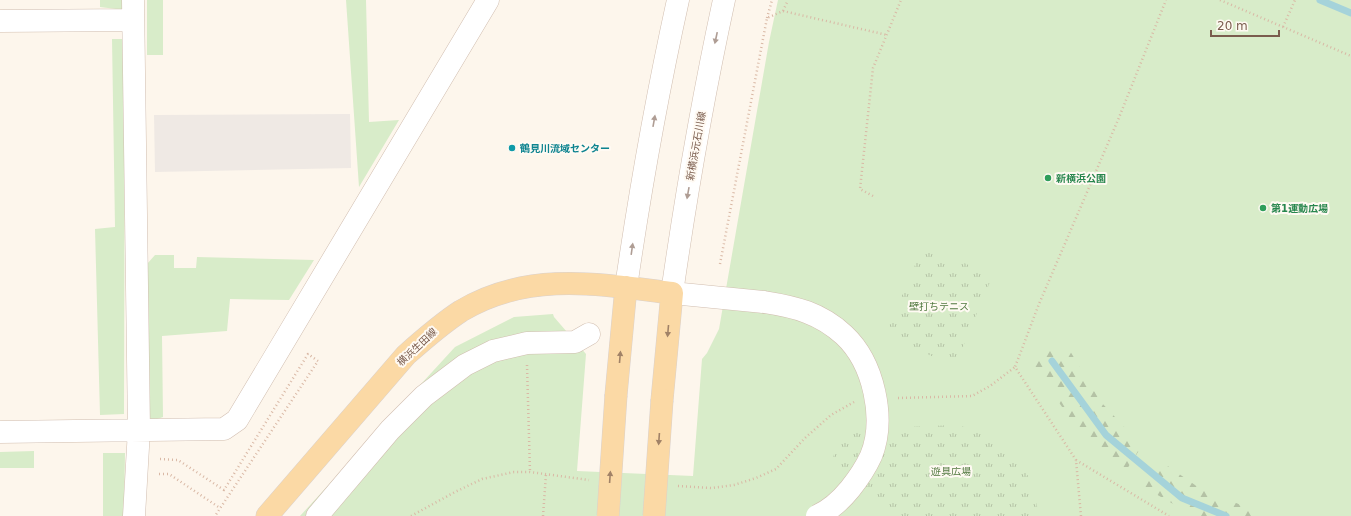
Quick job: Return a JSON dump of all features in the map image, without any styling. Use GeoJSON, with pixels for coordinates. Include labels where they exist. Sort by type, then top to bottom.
{"type":"FeatureCollection","features":[{"type":"Feature","properties":{"kind":"main road","name":"横浜生田線"},"geometry":{"type":"LineString","coordinates":[[267,516],[406,355],[432,332],[462,311],[494,296],[528,286],[560,282],[626,287],[672,293]]}},
{"type":"Feature","properties":{"kind":"main road"},"geometry":{"type":"LineString","coordinates":[[608,516],[616,396],[626,287]]}},
{"type":"Feature","properties":{"kind":"main road"},"geometry":{"type":"LineString","coordinates":[[654,516],[662,400],[672,293]]}},
{"type":"Feature","properties":{"kind":"street"},"geometry":{"type":"LineString","coordinates":[[0,432],[224,429],[238,420],[488,0]]}},
{"type":"Feature","properties":{"kind":"street"},"geometry":{"type":"LineString","coordinates":[[626,287],[634,230],[664,65],[678,0]]}},
{"type":"Feature","properties":{"kind":"street","name":"新横浜元石川線"},"geometry":{"type":"LineString","coordinates":[[672,293],[681,230],[710,65],[724,0]]}},
{"type":"Feature","properties":{"kind":"street"},"geometry":{"type":"LineString","coordinates":[[0,21],[133,10],[139,430],[134,516]]}},
{"type":"Feature","properties":{"kind":"street"},"geometry":{"type":"LineString","coordinates":[[672,293],[764,302],[794,307],[811,313],[828,323],[845,336],[857,350],[865,364],[872,382],[877,402],[877,431],[871,455],[861,476],[842,498],[824,513],[817,516]]}},
{"type":"Feature","properties":{"kind":"street"},"geometry":{"type":"LineString","coordinates":[[318,516],[390,430],[424,396],[466,365],[493,351],[527,342],[575,342],[589,334]]}},
{"type":"Feature","properties":{"kind":"path"},"geometry":{"type":"LineString","coordinates":[[720,264],[767,18],[772,0]]}},
{"type":"Feature","properties":{"kind":"path"},"geometry":{"type":"LineString","coordinates":[[783,11],[788,0]]}},
{"type":"Feature","properties":{"kind":"path"},"geometry":{"type":"LineString","coordinates":[[873,196],[860,190],[872,68],[901,0]]}},
{"type":"Feature","properties":{"kind":"path"},"geometry":{"type":"LineString","coordinates":[[893,398],[972,396],[990,386],[1015,367],[1118,120],[1166,0]]}},
{"type":"Feature","properties":{"kind":"path"},"geometry":{"type":"LineString","coordinates":[[1220,0],[1351,56]]}},
{"type":"Feature","properties":{"kind":"path"},"geometry":{"type":"LineString","coordinates":[[1283,27],[1295,0]]}},
{"type":"Feature","properties":{"kind":"path"},"geometry":{"type":"LineString","coordinates":[[767,18],[783,11],[887,35]]}},
{"type":"Feature","properties":{"kind":"path"},"geometry":{"type":"LineString","coordinates":[[527,342],[530,472]]}},
{"type":"Feature","properties":{"kind":"path"},"geometry":{"type":"LineString","coordinates":[[1015,367],[1076,460],[1169,516]]}},
{"type":"Feature","properties":{"kind":"path"},"geometry":{"type":"LineString","coordinates":[[674,485],[712,488],[734,485],[756,478],[776,469],[805,438],[831,415],[856,401]]}},
{"type":"Feature","properties":{"kind":"path"},"geometry":{"type":"LineString","coordinates":[[1076,460],[1081,516]]}},
{"type":"Feature","properties":{"kind":"path"},"geometry":{"type":"LineString","coordinates":[[411,516],[482,479],[514,472],[530,472],[590,480]]}},
{"type":"Feature","properties":{"kind":"path"},"geometry":{"type":"LineString","coordinates":[[168,474],[220,508]]}},
{"type":"Feature","properties":{"kind":"path"},"geometry":{"type":"LineString","coordinates":[[543,516],[546,474]]}},
{"type":"Feature","properties":{"kind":"shaded area"},"geometry":{"type":"Polygon","coordinates":[[[350,114],[351,168],[155,172],[154,115],[350,114]]]}},
{"type":"Feature","properties":{"kind":"green space"},"geometry":{"type":"Polygon","coordinates":[[[100,0],[124,0],[124,10],[100,7],[100,0]]]}},
{"type":"Feature","properties":{"kind":"green space"},"geometry":{"type":"Polygon","coordinates":[[[147,0],[163,0],[163,55],[147,55],[147,0]]]}},
{"type":"Feature","properties":{"kind":"green space"},"geometry":{"type":"Polygon","coordinates":[[[346,0],[366,0],[369,122],[399,120],[359,187],[346,0]]]}},
{"type":"Feature","properties":{"kind":"green space","name":"新横浜公園"},"geometry":{"type":"Polygon","coordinates":[[[778,0],[1351,0],[1351,516],[300,516],[455,347],[514,317],[553,314],[586,354],[577,471],[693,476],[702,359],[707,353],[719,329],[769,42],[778,0]]]}},
{"type":"Feature","properties":{"kind":"green space"},"geometry":{"type":"Polygon","coordinates":[[[112,39],[125,39],[124,414],[100,415],[95,229],[115,227],[112,39]]]}},
{"type":"Feature","properties":{"kind":"green space","name":"壁打ちテニス"},"geometry":{"type":"Polygon","coordinates":[[[923,246],[993,275],[955,366],[885,336],[923,246]]]}},
{"type":"Feature","properties":{"kind":"green space"},"geometry":{"type":"Polygon","coordinates":[[[155,255],[174,255],[174,268],[196,268],[197,257],[314,260],[289,300],[230,299],[227,331],[162,336],[163,417],[152,421],[146,410],[147,264],[155,255]]]}},
{"type":"Feature","properties":{"kind":"green space"},"geometry":{"type":"Polygon","coordinates":[[[1052,347],[1070,351],[1101,402],[1142,446],[1125,472],[1078,430],[1033,365],[1040,350],[1052,347]]]}},
{"type":"Feature","properties":{"kind":"green space","name":"遊具広場"},"geometry":{"type":"Polygon","coordinates":[[[956,425],[995,434],[1032,481],[1039,516],[890,516],[841,475],[833,457],[840,436],[855,429],[956,425]]]}},
{"type":"Feature","properties":{"kind":"green space"},"geometry":{"type":"Polygon","coordinates":[[[34,451],[34,468],[0,468],[0,452],[34,451]]]}},
{"type":"Feature","properties":{"kind":"green space"},"geometry":{"type":"Polygon","coordinates":[[[103,453],[125,453],[124,516],[103,516],[103,453]]]}},
{"type":"Feature","properties":{"kind":"green space"},"geometry":{"type":"Polygon","coordinates":[[[1159,460],[1195,485],[1266,516],[1194,516],[1142,486],[1159,460]]]}},
{"type":"Feature","properties":{"kind":"waterway"},"geometry":{"type":"LineString","coordinates":[[1320,0],[1351,13]]}},
{"type":"Feature","properties":{"kind":"waterway"},"geometry":{"type":"LineString","coordinates":[[1052,361],[1106,435],[1182,498],[1226,516]]}},
{"type":"Feature","properties":{"kind":"place","name":"鶴見川流域センター"},"geometry":{"type":"Point","coordinates":[512,148]}},
{"type":"Feature","properties":{"kind":"place","name":"新横浜公園"},"geometry":{"type":"Point","coordinates":[1048,178]}},
{"type":"Feature","properties":{"kind":"place","name":"第1運動広場"},"geometry":{"type":"Point","coordinates":[1263,208]}}]}
